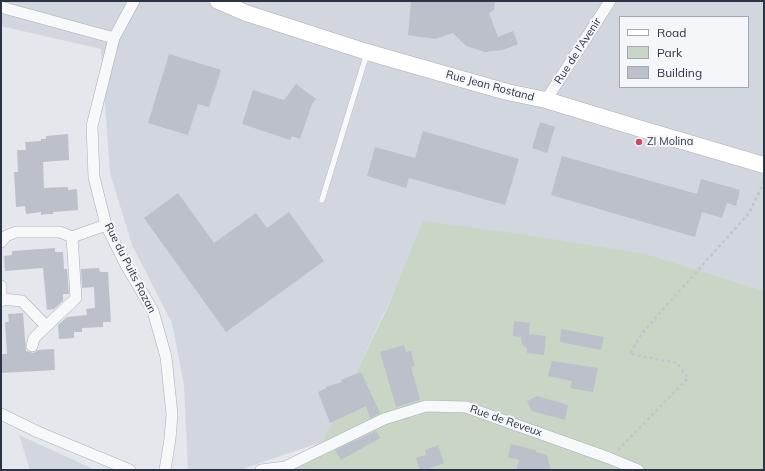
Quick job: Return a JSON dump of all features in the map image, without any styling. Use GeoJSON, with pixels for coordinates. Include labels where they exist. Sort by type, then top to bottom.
{"type":"FeatureCollection","features":[{"type":"Feature","properties":{"kind":"main road","name":"Rue Jean Rostand"},"geometry":{"type":"LineString","coordinates":[[218,1],[246,13],[367,52],[507,92],[546,100],[764,165]]}},
{"type":"Feature","properties":{"kind":"street","name":"Rue du Puits Rozan"},"geometry":{"type":"LineString","coordinates":[[134,1],[114,38],[92,126],[94,177],[106,225],[126,265],[153,311],[166,357],[172,414],[165,470]]}},
{"type":"Feature","properties":{"kind":"street","name":"Rue de l'Avenir"},"geometry":{"type":"LineString","coordinates":[[546,100],[610,1]]}},
{"type":"Feature","properties":{"kind":"street"},"geometry":{"type":"LineString","coordinates":[[1,7],[114,38]]}},
{"type":"Feature","properties":{"kind":"street"},"geometry":{"type":"LineString","coordinates":[[1,242],[6,236],[16,232],[60,232],[72,237],[106,225]]}},
{"type":"Feature","properties":{"kind":"street"},"geometry":{"type":"LineString","coordinates":[[32,346],[34,338],[76,298],[72,237]]}},
{"type":"Feature","properties":{"kind":"street"},"geometry":{"type":"LineString","coordinates":[[1,286],[1,300],[22,301],[46,326]]}},
{"type":"Feature","properties":{"kind":"street","name":"Rue de Reveux"},"geometry":{"type":"LineString","coordinates":[[261,470],[285,467],[384,419],[426,406],[466,407],[609,458],[638,470]]}},
{"type":"Feature","properties":{"kind":"street"},"geometry":{"type":"LineString","coordinates":[[1,414],[38,432],[130,470]]}},
{"type":"Feature","properties":{"kind":"lane"},"geometry":{"type":"LineString","coordinates":[[322,200],[367,52]]}},
{"type":"Feature","properties":{"kind":"path"},"geometry":{"type":"LineString","coordinates":[[609,458],[688,378],[677,363],[630,354],[642,333],[749,213],[764,182]]}},
{"type":"Feature","properties":{"kind":"shaded area"},"geometry":{"type":"Polygon","coordinates":[[[1,1],[764,1],[764,296],[426,223],[324,441],[240,470],[188,470],[184,385],[172,323],[132,245],[110,173],[101,49],[1,26],[1,1]]]}},
{"type":"Feature","properties":{"kind":"shaded area"},"geometry":{"type":"Polygon","coordinates":[[[19,435],[95,470],[30,470],[19,435]]]}},
{"type":"Feature","properties":{"kind":"green space"},"geometry":{"type":"Polygon","coordinates":[[[423,221],[527,235],[645,254],[764,291],[764,470],[276,470],[324,440],[388,306],[423,221]]]}},
{"type":"Feature","properties":{"kind":"building"},"geometry":{"type":"Polygon","coordinates":[[[411,1],[495,1],[494,10],[489,13],[498,37],[513,31],[518,44],[503,50],[485,52],[466,46],[453,33],[435,39],[408,35],[411,1]]]}},
{"type":"Feature","properties":{"kind":"building"},"geometry":{"type":"Polygon","coordinates":[[[169,54],[221,70],[209,107],[198,104],[188,135],[148,123],[169,54]]]}},
{"type":"Feature","properties":{"kind":"building"},"geometry":{"type":"Polygon","coordinates":[[[296,84],[316,99],[312,104],[300,139],[292,136],[290,140],[242,124],[253,90],[284,100],[296,84]]]}},
{"type":"Feature","properties":{"kind":"building"},"geometry":{"type":"Polygon","coordinates":[[[540,122],[555,127],[547,153],[532,148],[540,122]]]}},
{"type":"Feature","properties":{"kind":"building"},"geometry":{"type":"Polygon","coordinates":[[[423,131],[519,159],[505,205],[409,178],[406,188],[367,176],[375,147],[415,158],[423,131]]]}},
{"type":"Feature","properties":{"kind":"building"},"geometry":{"type":"Polygon","coordinates":[[[68,134],[69,160],[43,162],[44,188],[68,187],[68,190],[77,189],[78,210],[53,212],[53,214],[41,215],[41,212],[26,214],[25,206],[16,207],[14,172],[18,172],[17,150],[26,150],[25,142],[41,141],[41,139],[46,139],[46,136],[68,134]]]}},
{"type":"Feature","properties":{"kind":"building"},"geometry":{"type":"Polygon","coordinates":[[[562,156],[697,194],[701,179],[740,190],[736,206],[727,203],[722,218],[702,212],[695,237],[551,195],[562,156]]]}},
{"type":"Feature","properties":{"kind":"building"},"geometry":{"type":"Polygon","coordinates":[[[178,193],[214,243],[256,213],[267,228],[289,212],[324,261],[226,332],[144,218],[178,193]]]}},
{"type":"Feature","properties":{"kind":"building"},"geometry":{"type":"Polygon","coordinates":[[[55,248],[55,252],[63,252],[64,269],[67,269],[69,294],[63,294],[63,301],[54,309],[47,310],[43,268],[5,271],[4,256],[12,255],[12,251],[55,248]]]}},
{"type":"Feature","properties":{"kind":"building"},"geometry":{"type":"Polygon","coordinates":[[[99,268],[100,272],[108,272],[111,322],[103,322],[103,327],[82,328],[82,332],[74,332],[74,338],[59,339],[58,325],[67,317],[87,315],[86,309],[95,308],[94,287],[82,288],[81,269],[99,268]]]}},
{"type":"Feature","properties":{"kind":"building"},"geometry":{"type":"Polygon","coordinates":[[[23,313],[26,351],[34,353],[38,350],[54,349],[55,370],[1,373],[1,354],[7,354],[5,322],[9,322],[8,314],[23,313]]]}},
{"type":"Feature","properties":{"kind":"building"},"geometry":{"type":"Polygon","coordinates":[[[514,321],[530,323],[529,334],[546,336],[544,355],[527,353],[527,349],[522,344],[521,337],[513,336],[514,321]]]}},
{"type":"Feature","properties":{"kind":"building"},"geometry":{"type":"Polygon","coordinates":[[[561,329],[604,337],[601,350],[560,342],[561,329]]]}},
{"type":"Feature","properties":{"kind":"building"},"geometry":{"type":"Polygon","coordinates":[[[404,345],[406,352],[411,351],[415,366],[411,367],[420,400],[396,407],[380,352],[404,345]]]}},
{"type":"Feature","properties":{"kind":"building"},"geometry":{"type":"Polygon","coordinates":[[[552,361],[598,368],[593,392],[570,388],[572,381],[548,376],[552,361]]]}},
{"type":"Feature","properties":{"kind":"building"},"geometry":{"type":"Polygon","coordinates":[[[361,372],[380,413],[370,418],[366,406],[330,423],[318,392],[361,372]]]}},
{"type":"Feature","properties":{"kind":"building"},"geometry":{"type":"Polygon","coordinates":[[[537,396],[568,405],[565,420],[532,411],[527,401],[537,396]]]}},
{"type":"Feature","properties":{"kind":"building"},"geometry":{"type":"Polygon","coordinates":[[[376,431],[380,438],[341,460],[335,450],[376,431]]]}},
{"type":"Feature","properties":{"kind":"building"},"geometry":{"type":"Polygon","coordinates":[[[511,444],[536,450],[536,452],[547,455],[551,470],[516,470],[519,460],[508,457],[511,444]]]}},
{"type":"Feature","properties":{"kind":"building"},"geometry":{"type":"Polygon","coordinates":[[[438,445],[444,463],[425,470],[420,470],[416,458],[426,455],[425,450],[438,445]]]}},
{"type":"Feature","properties":{"kind":"place","name":"ZI Molina"},"geometry":{"type":"Point","coordinates":[639,142]}}]}
